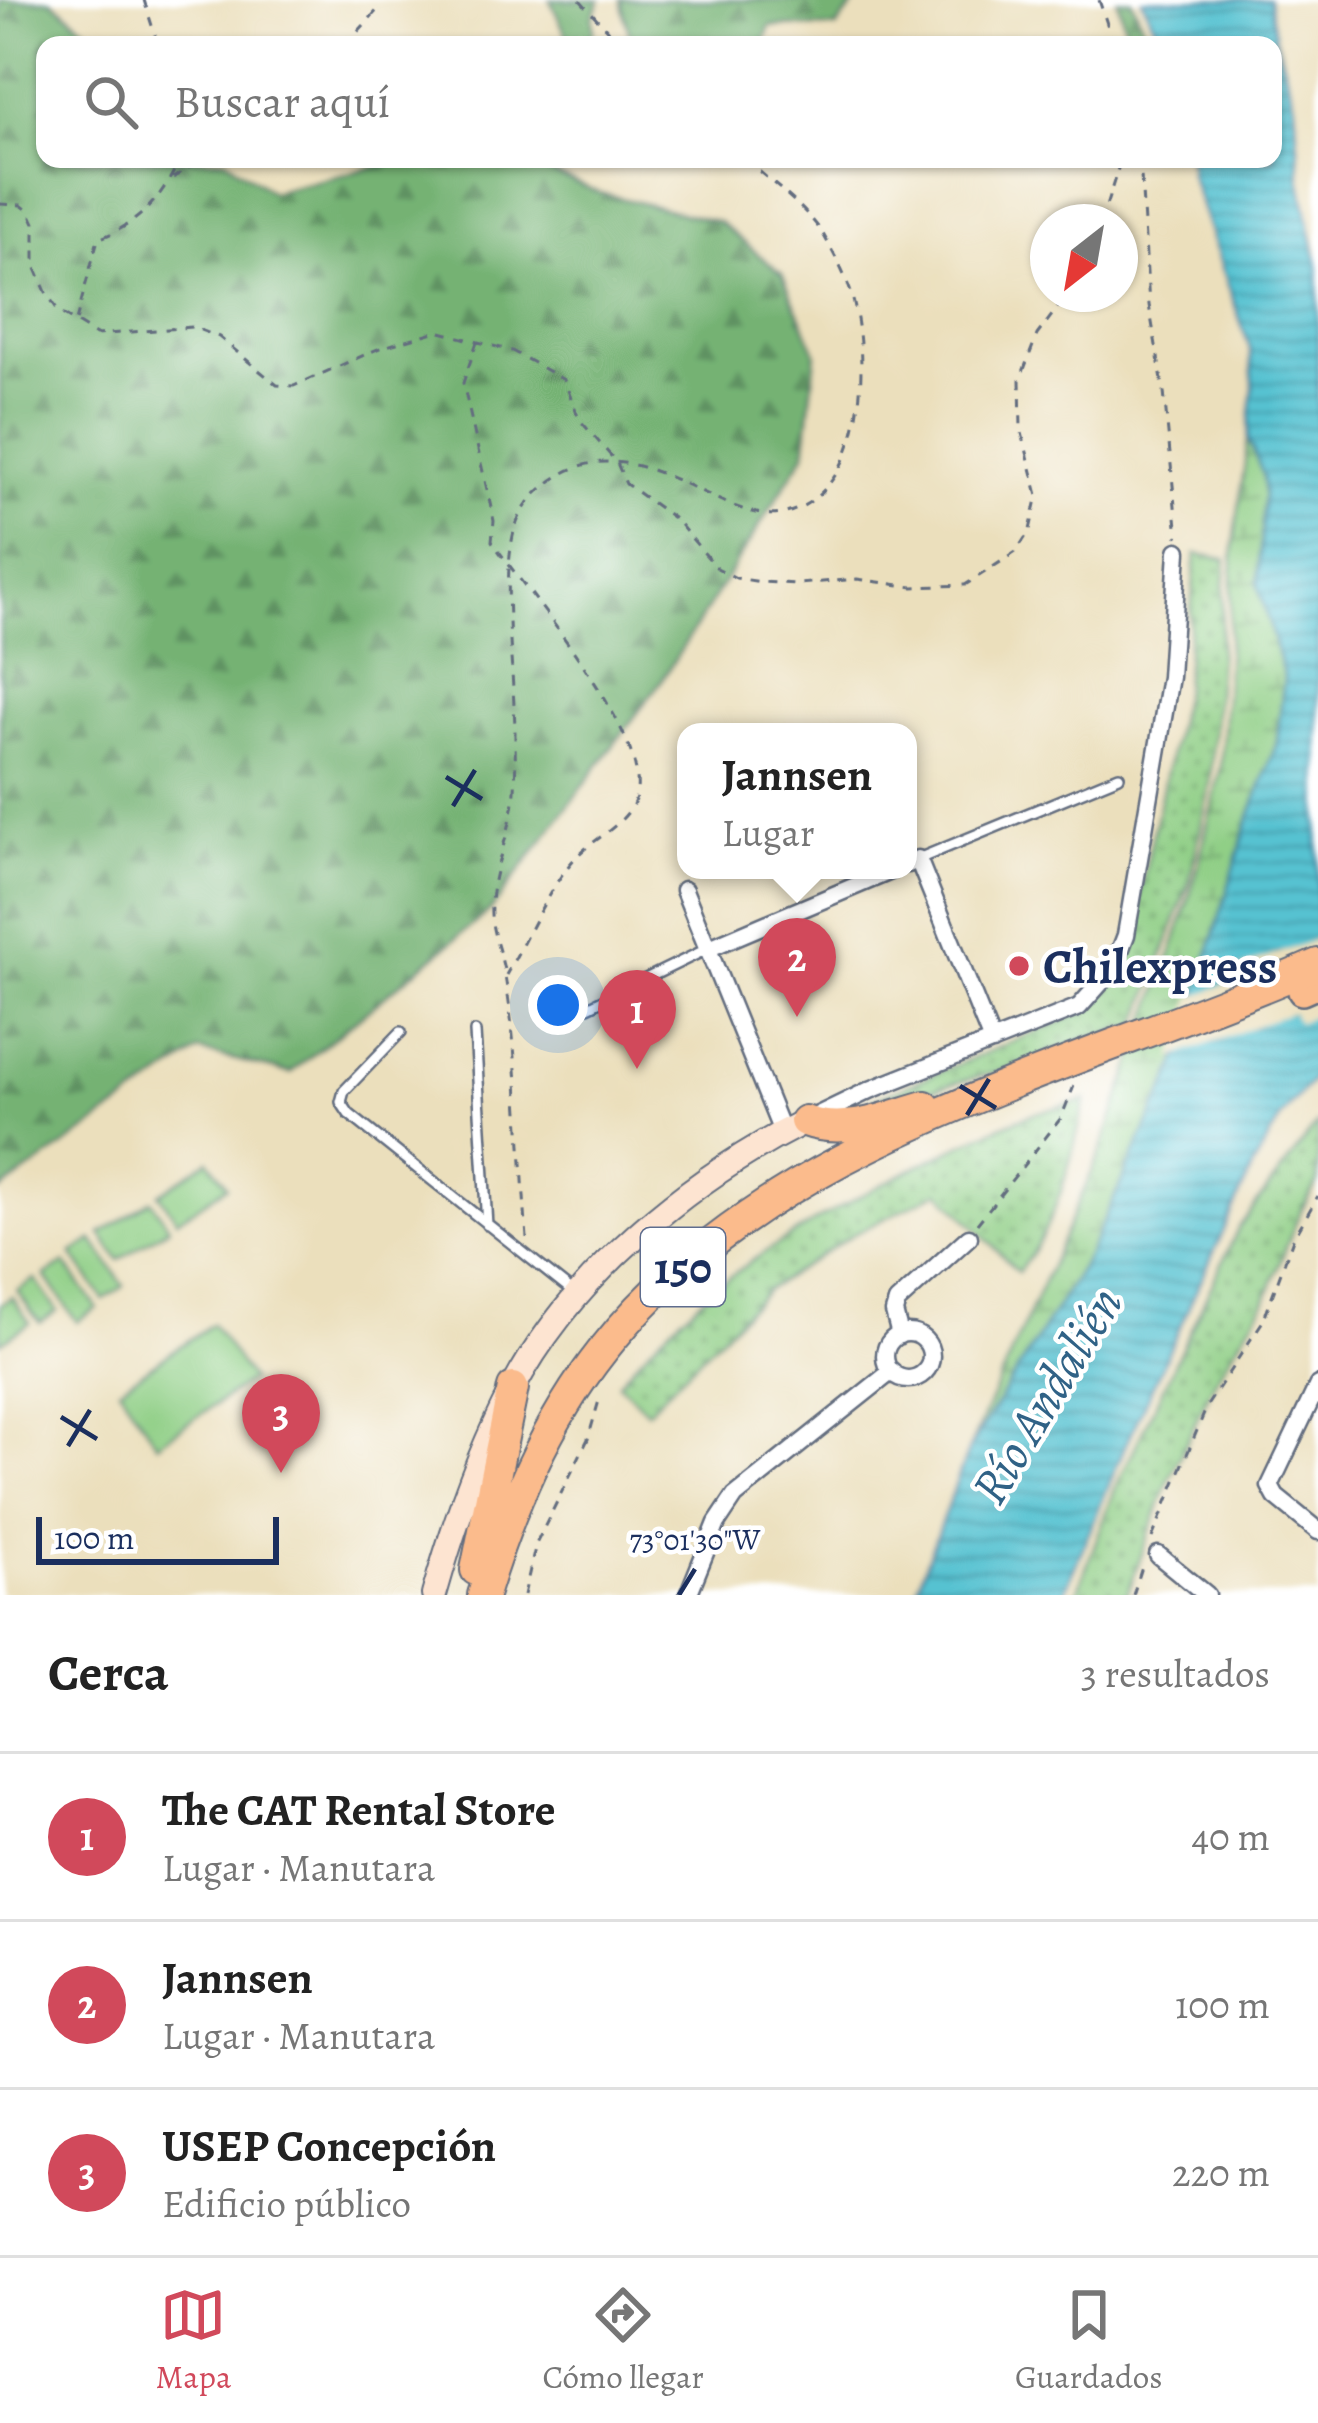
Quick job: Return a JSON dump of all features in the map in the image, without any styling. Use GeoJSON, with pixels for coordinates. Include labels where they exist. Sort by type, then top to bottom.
{"type":"FeatureCollection","features":[{"type":"Feature","properties":{"kind":"highway","name":"150"},"geometry":{"type":"LineString","coordinates":[[501,1595],[546,1476],[601,1383],[673,1301],[728,1253],[788,1212],[1078,1068],[1315,976]]}},
{"type":"Feature","properties":{"kind":"highway","name":"150"},"geometry":{"type":"LineString","coordinates":[[483,1595],[516,1502],[547,1436],[583,1377],[649,1298],[719,1239],[793,1189],[877,1144],[1023,1080],[1078,1068]]}},
{"type":"Feature","properties":{"kind":"highway"},"geometry":{"type":"LineString","coordinates":[[794,1127],[847,1127],[1023,1080]]}},
{"type":"Feature","properties":{"kind":"highway"},"geometry":{"type":"LineString","coordinates":[[472,1595],[513,1388]]}},
{"type":"Feature","properties":{"kind":"street"},"geometry":{"type":"LineString","coordinates":[[434,1595],[466,1492],[513,1388],[579,1296],[668,1210],[794,1127],[870,1090],[1066,1013],[1091,998],[1113,969],[1126,935],[1169,677],[1178,551]]}},
{"type":"Feature","properties":{"kind":"street"},"geometry":{"type":"LineString","coordinates":[[917,870],[992,1042]]}},
{"type":"Feature","properties":{"kind":"street"},"geometry":{"type":"LineString","coordinates":[[707,949],[872,879]]}},
{"type":"Feature","properties":{"kind":"street"},"geometry":{"type":"LineString","coordinates":[[684,890],[707,949],[794,1127]]}},
{"type":"Feature","properties":{"kind":"street"},"geometry":{"type":"LineString","coordinates":[[900,1335],[894,1312],[897,1301],[969,1237]]}},
{"type":"Feature","properties":{"kind":"street"},"geometry":{"type":"LineString","coordinates":[[688,1595],[717,1523],[735,1496],[846,1408],[889,1364],[888,1346],[900,1335],[923,1339],[931,1355],[920,1376],[910,1379],[889,1364]]}},
{"type":"Feature","properties":{"kind":"street"},"geometry":{"type":"LineString","coordinates":[[1318,1385],[1270,1490],[1318,1532]]}},
{"type":"Feature","properties":{"kind":"street"},"geometry":{"type":"LineString","coordinates":[[1150,1556],[1207,1595]]}},
{"type":"Feature","properties":{"kind":"lane"},"geometry":{"type":"LineString","coordinates":[[917,859],[1120,776]]}},
{"type":"Feature","properties":{"kind":"lane"},"geometry":{"type":"LineString","coordinates":[[588,1007],[707,949]]}},
{"type":"Feature","properties":{"kind":"lane"},"geometry":{"type":"LineString","coordinates":[[475,1032],[487,1225]]}},
{"type":"Feature","properties":{"kind":"lane"},"geometry":{"type":"LineString","coordinates":[[401,1033],[344,1091],[341,1102],[349,1114],[579,1296]]}},
{"type":"Feature","properties":{"kind":"path"},"geometry":{"type":"LineString","coordinates":[[143,0],[155,36]]}},
{"type":"Feature","properties":{"kind":"path"},"geometry":{"type":"LineString","coordinates":[[580,0],[613,36]]}},
{"type":"Feature","properties":{"kind":"path"},"geometry":{"type":"LineString","coordinates":[[1099,0],[1111,36]]}},
{"type":"Feature","properties":{"kind":"path"},"geometry":{"type":"LineString","coordinates":[[354,36],[381,6]]}},
{"type":"Feature","properties":{"kind":"path"},"geometry":{"type":"LineString","coordinates":[[76,322],[98,239],[117,232],[152,207],[176,168]]}},
{"type":"Feature","properties":{"kind":"path"},"geometry":{"type":"LineString","coordinates":[[171,178],[188,168]]}},
{"type":"Feature","properties":{"kind":"path"},"geometry":{"type":"LineString","coordinates":[[526,1222],[506,977],[491,916],[493,884],[514,806],[510,570],[515,528],[544,485],[574,467],[617,463],[674,477],[760,513],[782,514],[826,490],[840,470],[854,427],[861,360],[853,297],[823,235],[755,168]]}},
{"type":"Feature","properties":{"kind":"path"},"geometry":{"type":"LineString","coordinates":[[1107,204],[1118,168]]}},
{"type":"Feature","properties":{"kind":"path"},"geometry":{"type":"LineString","coordinates":[[1141,168],[1149,304],[1169,435],[1178,551]]}},
{"type":"Feature","properties":{"kind":"path"},"geometry":{"type":"LineString","coordinates":[[0,204],[21,205],[30,212],[35,224],[35,266],[59,312],[96,335],[192,327],[219,337],[277,385],[294,386],[411,337],[437,331],[512,351],[564,380],[579,419],[617,463],[626,484],[676,520],[700,551],[736,578],[797,584],[857,579],[914,587],[965,586],[1016,552],[1030,530],[1038,495],[1021,429],[1020,380],[1037,335],[1054,312]]}},
{"type":"Feature","properties":{"kind":"path"},"geometry":{"type":"LineString","coordinates":[[478,340],[464,383],[494,520],[492,541],[614,711],[638,779],[632,807],[612,830],[574,859],[506,977]]}},
{"type":"Feature","properties":{"kind":"path"},"geometry":{"type":"LineString","coordinates":[[969,1237],[986,1209],[1061,1118],[1078,1068]]}},
{"type":"Feature","properties":{"kind":"path"},"geometry":{"type":"LineString","coordinates":[[1133,1595],[1208,1404],[1263,1321],[1293,1238],[1318,1196]]}},
{"type":"Feature","properties":{"kind":"path"},"geometry":{"type":"LineString","coordinates":[[524,1595],[536,1544],[591,1431],[601,1383]]}},
{"type":"Feature","properties":{"kind":"green space"},"geometry":{"type":"Polygon","coordinates":[[[0,0],[51,0],[94,36],[36,36],[36,168],[238,168],[271,192],[370,168],[540,168],[600,193],[719,222],[782,274],[816,353],[805,454],[662,680],[491,910],[290,1073],[199,1051],[0,1191],[0,0]]]}},
{"type":"Feature","properties":{"kind":"green space"},"geometry":{"type":"Polygon","coordinates":[[[550,0],[600,0],[591,36],[567,36],[550,0]]]}},
{"type":"Feature","properties":{"kind":"green space"},"geometry":{"type":"Polygon","coordinates":[[[621,0],[868,0],[855,4],[836,28],[770,26],[766,36],[630,36],[621,0]]]}},
{"type":"Feature","properties":{"kind":"green space"},"geometry":{"type":"Polygon","coordinates":[[[1117,0],[1132,0],[1147,36],[1128,36],[1117,0]]]}},
{"type":"Feature","properties":{"kind":"green space"},"geometry":{"type":"Polygon","coordinates":[[[1248,438],[1263,475],[1258,584],[1284,677],[1277,742],[1246,828],[1175,1068],[1082,1267],[969,1449],[1099,1156],[1197,871],[1221,767],[1234,545],[1248,438]]]}},
{"type":"Feature","properties":{"kind":"green space"},"geometry":{"type":"Polygon","coordinates":[[[1196,554],[1226,559],[1210,784],[1190,880],[1138,1025],[1082,1040],[1012,1068],[835,1115],[1082,1013],[1116,977],[1128,950],[1184,688],[1196,554]]]}},
{"type":"Feature","properties":{"kind":"green space"},"geometry":{"type":"Polygon","coordinates":[[[1086,1100],[1053,1212],[1018,1272],[940,1191],[850,1236],[767,1290],[647,1411],[618,1383],[682,1316],[787,1238],[984,1134],[1032,1114],[1086,1100]]]}},
{"type":"Feature","properties":{"kind":"green space"},"geometry":{"type":"Polygon","coordinates":[[[1318,1123],[1318,1182],[1299,1214],[1265,1302],[1201,1410],[1167,1485],[1127,1595],[1076,1595],[1115,1489],[1239,1227],[1318,1123]]]}},
{"type":"Feature","properties":{"kind":"green space"},"geometry":{"type":"Polygon","coordinates":[[[209,1160],[227,1186],[177,1220],[159,1194],[209,1160]]]}},
{"type":"Feature","properties":{"kind":"green space"},"geometry":{"type":"Polygon","coordinates":[[[151,1200],[169,1227],[119,1260],[101,1234],[151,1200]]]}},
{"type":"Feature","properties":{"kind":"green space"},"geometry":{"type":"Polygon","coordinates":[[[93,1240],[124,1286],[104,1300],[72,1254],[93,1240]]]}},
{"type":"Feature","properties":{"kind":"green space"},"geometry":{"type":"Polygon","coordinates":[[[65,1263],[97,1308],[77,1322],[45,1276],[65,1263]]]}},
{"type":"Feature","properties":{"kind":"green space"},"geometry":{"type":"Polygon","coordinates":[[[35,1279],[57,1311],[40,1323],[17,1291],[35,1279]]]}},
{"type":"Feature","properties":{"kind":"green space"},"geometry":{"type":"Polygon","coordinates":[[[12,1297],[30,1323],[0,1343],[0,1305],[12,1297]]]}},
{"type":"Feature","properties":{"kind":"green space"},"geometry":{"type":"Polygon","coordinates":[[[212,1324],[251,1380],[157,1444],[119,1388],[212,1324]]]}},
{"type":"Feature","properties":{"kind":"water"},"geometry":{"type":"Polygon","coordinates":[[[1142,0],[1269,0],[1275,36],[1160,36],[1142,0]]]}},
{"type":"Feature","properties":{"kind":"water","name":"Río Andalién"},"geometry":{"type":"Polygon","coordinates":[[[1282,61],[1295,103],[1300,177],[1318,266],[1318,1073],[1281,1117],[1252,1169],[1126,1444],[1063,1595],[914,1595],[969,1449],[1082,1267],[1175,1068],[1246,828],[1277,742],[1284,677],[1258,584],[1264,491],[1263,475],[1248,438],[1253,386],[1250,349],[1190,168],[1282,168],[1282,61]]]}},
{"type":"Feature","properties":{"kind":"pier"},"geometry":{"type":"Polygon","coordinates":[[[1318,938],[1318,1014],[1297,1023],[1292,1012],[1172,1058],[1192,997],[1226,984],[1223,975],[1318,938]]]}},
{"type":"Feature","properties":{"kind":"place","name":"Chilexpress"},"geometry":{"type":"Point","coordinates":[1019,966]}},
{"type":"Feature","properties":{"kind":"place","name":"Jannsen"},"geometry":{"type":"Point","coordinates":[797,1017]}},
{"type":"Feature","properties":{"kind":"place","name":"The CAT Rental Store"},"geometry":{"type":"Point","coordinates":[637,1069]}},
{"type":"Feature","properties":{"kind":"place","name":"USEP Concepción"},"geometry":{"type":"Point","coordinates":[281,1473]}}]}
